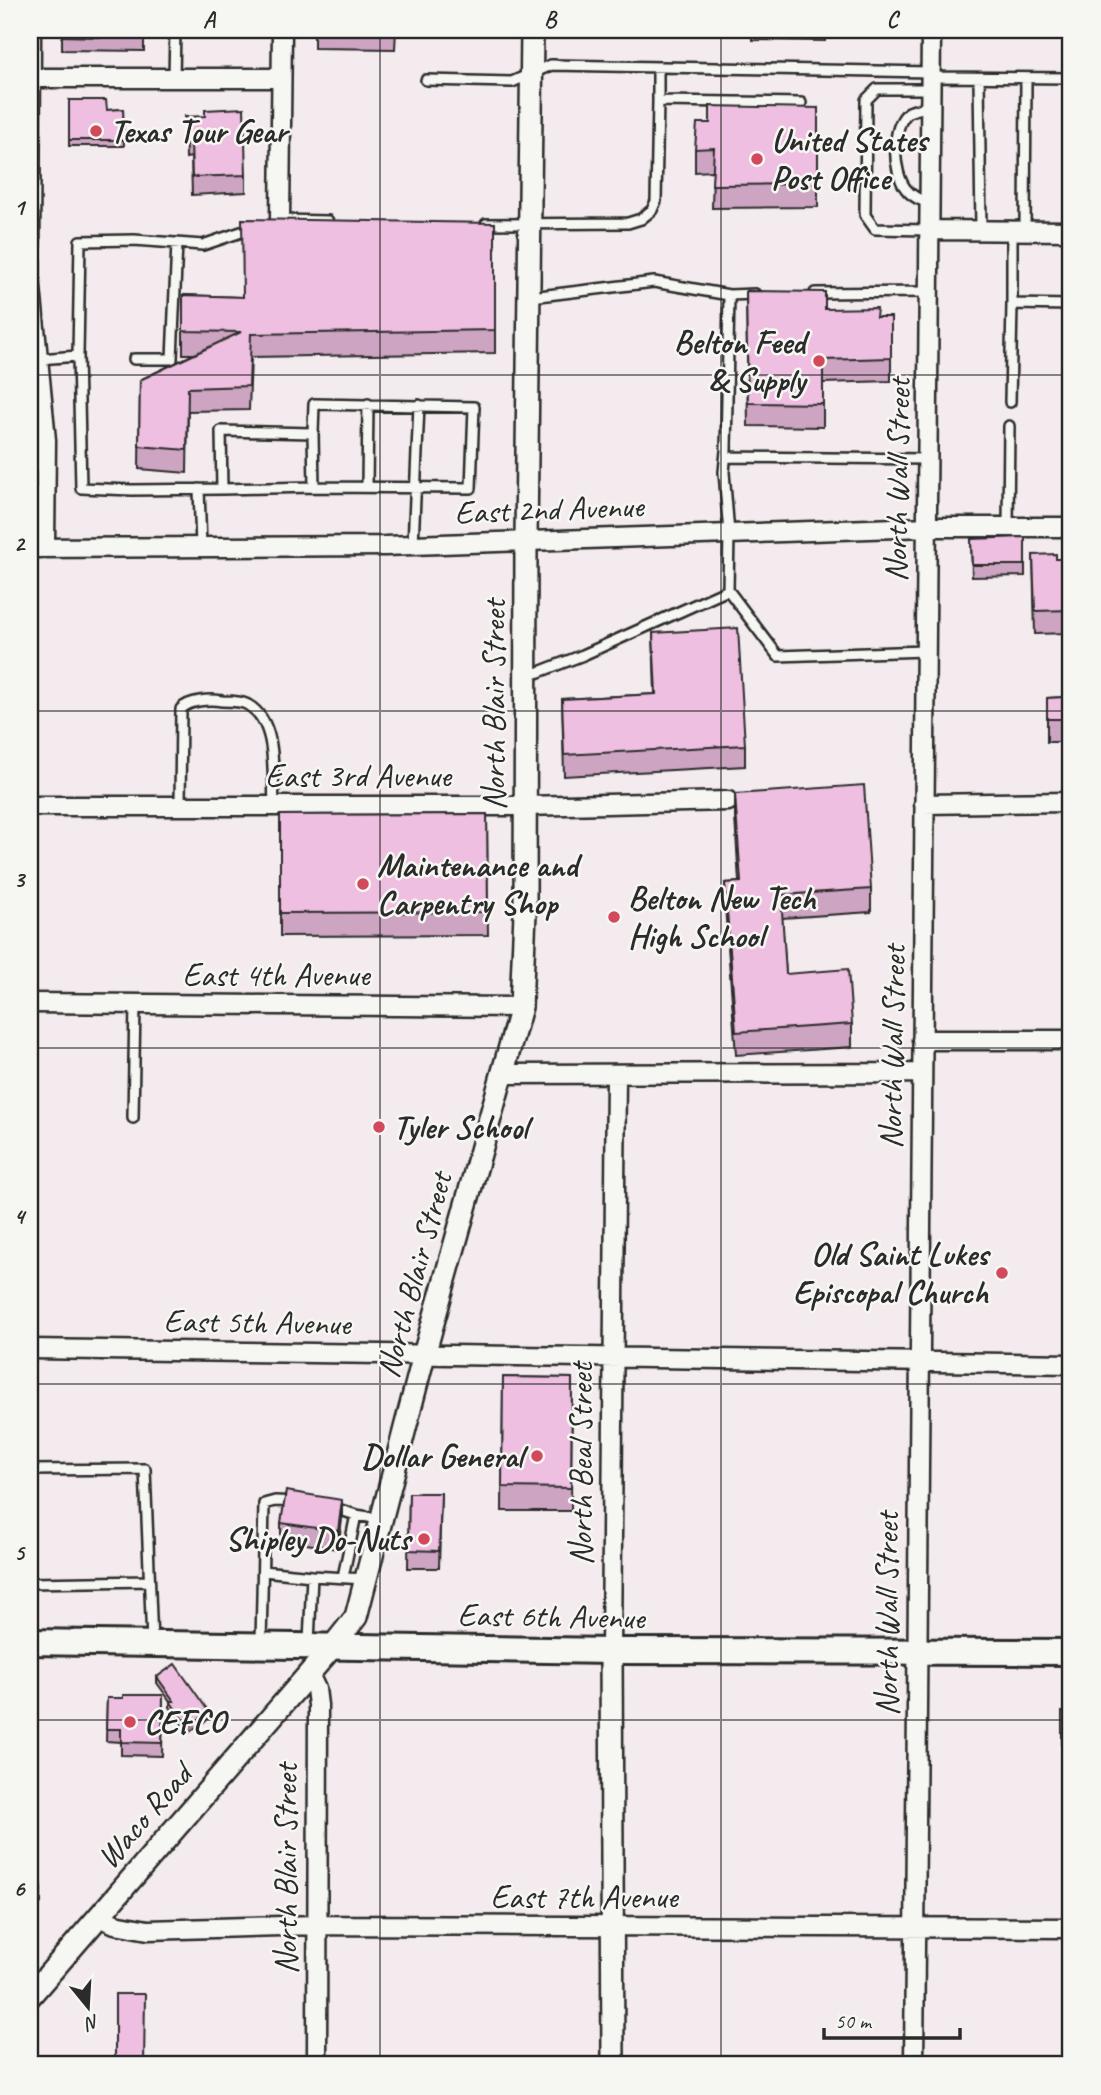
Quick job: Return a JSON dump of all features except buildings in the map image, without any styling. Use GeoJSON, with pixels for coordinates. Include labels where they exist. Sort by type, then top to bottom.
{"type":"FeatureCollection","features":[{"type":"Feature","properties":{"kind":"main road","name":"East 6th Avenue"},"geometry":{"type":"LineString","coordinates":[[31,1642],[611,1651],[1071,1652]]}},
{"type":"Feature","properties":{"kind":"street"},"geometry":{"type":"LineString","coordinates":[[31,30],[30,277],[36,366],[46,440],[37,548]]}},
{"type":"Feature","properties":{"kind":"street"},"geometry":{"type":"LineString","coordinates":[[280,220],[282,30]]}},
{"type":"Feature","properties":{"kind":"street","name":"North Blair Street"},"geometry":{"type":"LineString","coordinates":[[334,1646],[356,1617],[424,1355],[521,1007],[525,914],[528,225],[532,30]]}},
{"type":"Feature","properties":{"kind":"street","name":"North Wall Street"},"geometry":{"type":"LineString","coordinates":[[914,2065],[931,30]]}},
{"type":"Feature","properties":{"kind":"street"},"geometry":{"type":"LineString","coordinates":[[30,78],[281,78]]}},
{"type":"Feature","properties":{"kind":"street"},"geometry":{"type":"LineString","coordinates":[[929,230],[1071,231]]}},
{"type":"Feature","properties":{"kind":"street","name":"East 2nd Avenue"},"geometry":{"type":"LineString","coordinates":[[37,548],[413,545],[926,527],[1071,527]]}},
{"type":"Feature","properties":{"kind":"street","name":"East 3rd Avenue"},"geometry":{"type":"LineString","coordinates":[[30,806],[525,806],[728,801]]}},
{"type":"Feature","properties":{"kind":"street"},"geometry":{"type":"LineString","coordinates":[[924,804],[1071,803]]}},
{"type":"Feature","properties":{"kind":"street","name":"East 4th Avenue"},"geometry":{"type":"LineString","coordinates":[[30,1003],[521,1007]]}},
{"type":"Feature","properties":{"kind":"street"},"geometry":{"type":"LineString","coordinates":[[922,1041],[1071,1040]]}},
{"type":"Feature","properties":{"kind":"street"},"geometry":{"type":"LineString","coordinates":[[501,1074],[921,1073]]}},
{"type":"Feature","properties":{"kind":"street","name":"North Beal Street"},"geometry":{"type":"LineString","coordinates":[[613,2065],[611,1651],[616,1074]]}},
{"type":"Feature","properties":{"kind":"street","name":"East 5th Avenue"},"geometry":{"type":"LineString","coordinates":[[30,1349],[257,1350],[424,1355],[1071,1364]]}},
{"type":"Feature","properties":{"kind":"street","name":"Waco Road"},"geometry":{"type":"LineString","coordinates":[[30,1996],[334,1646]]}},
{"type":"Feature","properties":{"kind":"street","name":"North Blair Street"},"geometry":{"type":"LineString","coordinates":[[309,1674],[316,1689],[318,1705],[317,2065]]}},
{"type":"Feature","properties":{"kind":"street","name":"East 7th Avenue"},"geometry":{"type":"LineString","coordinates":[[98,1916],[115,1924],[148,1930],[317,1926],[1071,1928]]}},
{"type":"Feature","properties":{"kind":"lane"},"geometry":{"type":"LineString","coordinates":[[174,78],[175,30]]}},
{"type":"Feature","properties":{"kind":"lane"},"geometry":{"type":"LineString","coordinates":[[426,80],[512,82],[551,65],[658,67],[930,86]]}},
{"type":"Feature","properties":{"kind":"lane"},"geometry":{"type":"LineString","coordinates":[[473,223],[628,223],[641,219],[652,210],[656,201],[658,67]]}},
{"type":"Feature","properties":{"kind":"lane"},"geometry":{"type":"LineString","coordinates":[[979,78],[981,230]]}},
{"type":"Feature","properties":{"kind":"lane"},"geometry":{"type":"LineString","coordinates":[[929,230],[875,229],[865,215],[866,100],[877,89],[930,86],[979,78],[1071,78]]}},
{"type":"Feature","properties":{"kind":"lane"},"geometry":{"type":"LineString","coordinates":[[1010,401],[1012,304],[1026,78]]}},
{"type":"Feature","properties":{"kind":"lane"},"geometry":{"type":"LineString","coordinates":[[929,203],[914,197],[900,179],[896,140],[903,118],[930,86]]}},
{"type":"Feature","properties":{"kind":"lane"},"geometry":{"type":"LineString","coordinates":[[658,101],[801,103]]}},
{"type":"Feature","properties":{"kind":"lane"},"geometry":{"type":"LineString","coordinates":[[314,487],[314,404],[474,407],[471,488],[314,487],[132,491],[81,488],[78,356],[80,241],[134,240],[203,244],[280,220],[335,221]]}},
{"type":"Feature","properties":{"kind":"lane"},"geometry":{"type":"LineString","coordinates":[[134,359],[172,359],[177,243]]}},
{"type":"Feature","properties":{"kind":"lane"},"geometry":{"type":"LineString","coordinates":[[529,297],[654,282],[729,295],[769,294]]}},
{"type":"Feature","properties":{"kind":"lane"},"geometry":{"type":"LineString","coordinates":[[809,293],[929,292]]}},
{"type":"Feature","properties":{"kind":"lane"},"geometry":{"type":"LineString","coordinates":[[729,295],[724,472],[729,533],[728,590],[778,656],[925,651]]}},
{"type":"Feature","properties":{"kind":"lane"},"geometry":{"type":"LineString","coordinates":[[1012,304],[1071,305]]}},
{"type":"Feature","properties":{"kind":"lane"},"geometry":{"type":"LineString","coordinates":[[36,366],[78,356]]}},
{"type":"Feature","properties":{"kind":"lane"},"geometry":{"type":"LineString","coordinates":[[367,487],[368,404]]}},
{"type":"Feature","properties":{"kind":"lane"},"geometry":{"type":"LineString","coordinates":[[413,545],[419,405]]}},
{"type":"Feature","properties":{"kind":"lane"},"geometry":{"type":"LineString","coordinates":[[1008,527],[1009,426]]}},
{"type":"Feature","properties":{"kind":"lane"},"geometry":{"type":"LineString","coordinates":[[222,489],[221,431],[313,433]]}},
{"type":"Feature","properties":{"kind":"lane"},"geometry":{"type":"LineString","coordinates":[[726,457],[927,459]]}},
{"type":"Feature","properties":{"kind":"lane"},"geometry":{"type":"LineString","coordinates":[[199,489],[201,547]]}},
{"type":"Feature","properties":{"kind":"lane"},"geometry":{"type":"LineString","coordinates":[[526,677],[583,655],[728,590]]}},
{"type":"Feature","properties":{"kind":"lane"},"geometry":{"type":"LineString","coordinates":[[180,806],[181,709],[186,704],[212,699],[247,704],[263,720],[270,741],[274,806]]}},
{"type":"Feature","properties":{"kind":"lane"},"geometry":{"type":"LineString","coordinates":[[134,1118],[135,1004]]}},
{"type":"Feature","properties":{"kind":"lane"},"geometry":{"type":"LineString","coordinates":[[30,1470],[145,1469],[152,1644]]}},
{"type":"Feature","properties":{"kind":"lane"},"geometry":{"type":"LineString","coordinates":[[261,1645],[264,1504],[275,1500],[314,1504],[381,1519]]}},
{"type":"Feature","properties":{"kind":"lane"},"geometry":{"type":"LineString","coordinates":[[343,1577],[356,1515]]}},
{"type":"Feature","properties":{"kind":"lane"},"geometry":{"type":"LineString","coordinates":[[263,1571],[365,1579]]}},
{"type":"Feature","properties":{"kind":"lane"},"geometry":{"type":"LineString","coordinates":[[309,1645],[312,1576]]}},
{"type":"Feature","properties":{"kind":"lane"},"geometry":{"type":"LineString","coordinates":[[30,1583],[149,1581]]}},
{"type":"Feature","properties":{"kind":"lane"},"geometry":{"type":"LineString","coordinates":[[30,1615],[31,1642]]}},
{"type":"Feature","properties":{"kind":"place","name":"Texas Tour Gear"},"geometry":{"type":"Point","coordinates":[96,131]}},
{"type":"Feature","properties":{"kind":"place","name":"United States Post Office"},"geometry":{"type":"Point","coordinates":[757,159]}},
{"type":"Feature","properties":{"kind":"place","name":"Belton Feed & Supply"},"geometry":{"type":"Point","coordinates":[819,361]}},
{"type":"Feature","properties":{"kind":"place","name":"Maintenance and Carpentry Shop"},"geometry":{"type":"Point","coordinates":[363,884]}},
{"type":"Feature","properties":{"kind":"place","name":"Belton New Tech High School"},"geometry":{"type":"Point","coordinates":[614,917]}},
{"type":"Feature","properties":{"kind":"place","name":"Tyler School"},"geometry":{"type":"Point","coordinates":[379,1127]}},
{"type":"Feature","properties":{"kind":"place","name":"Old Saint Lukes Episcopal Church"},"geometry":{"type":"Point","coordinates":[1002,1273]}},
{"type":"Feature","properties":{"kind":"place","name":"Dollar General"},"geometry":{"type":"Point","coordinates":[537,1456]}},
{"type":"Feature","properties":{"kind":"place","name":"Shipley Do-Nuts"},"geometry":{"type":"Point","coordinates":[424,1539]}},
{"type":"Feature","properties":{"kind":"place","name":"CEFCO"},"geometry":{"type":"Point","coordinates":[130,1722]}}]}
